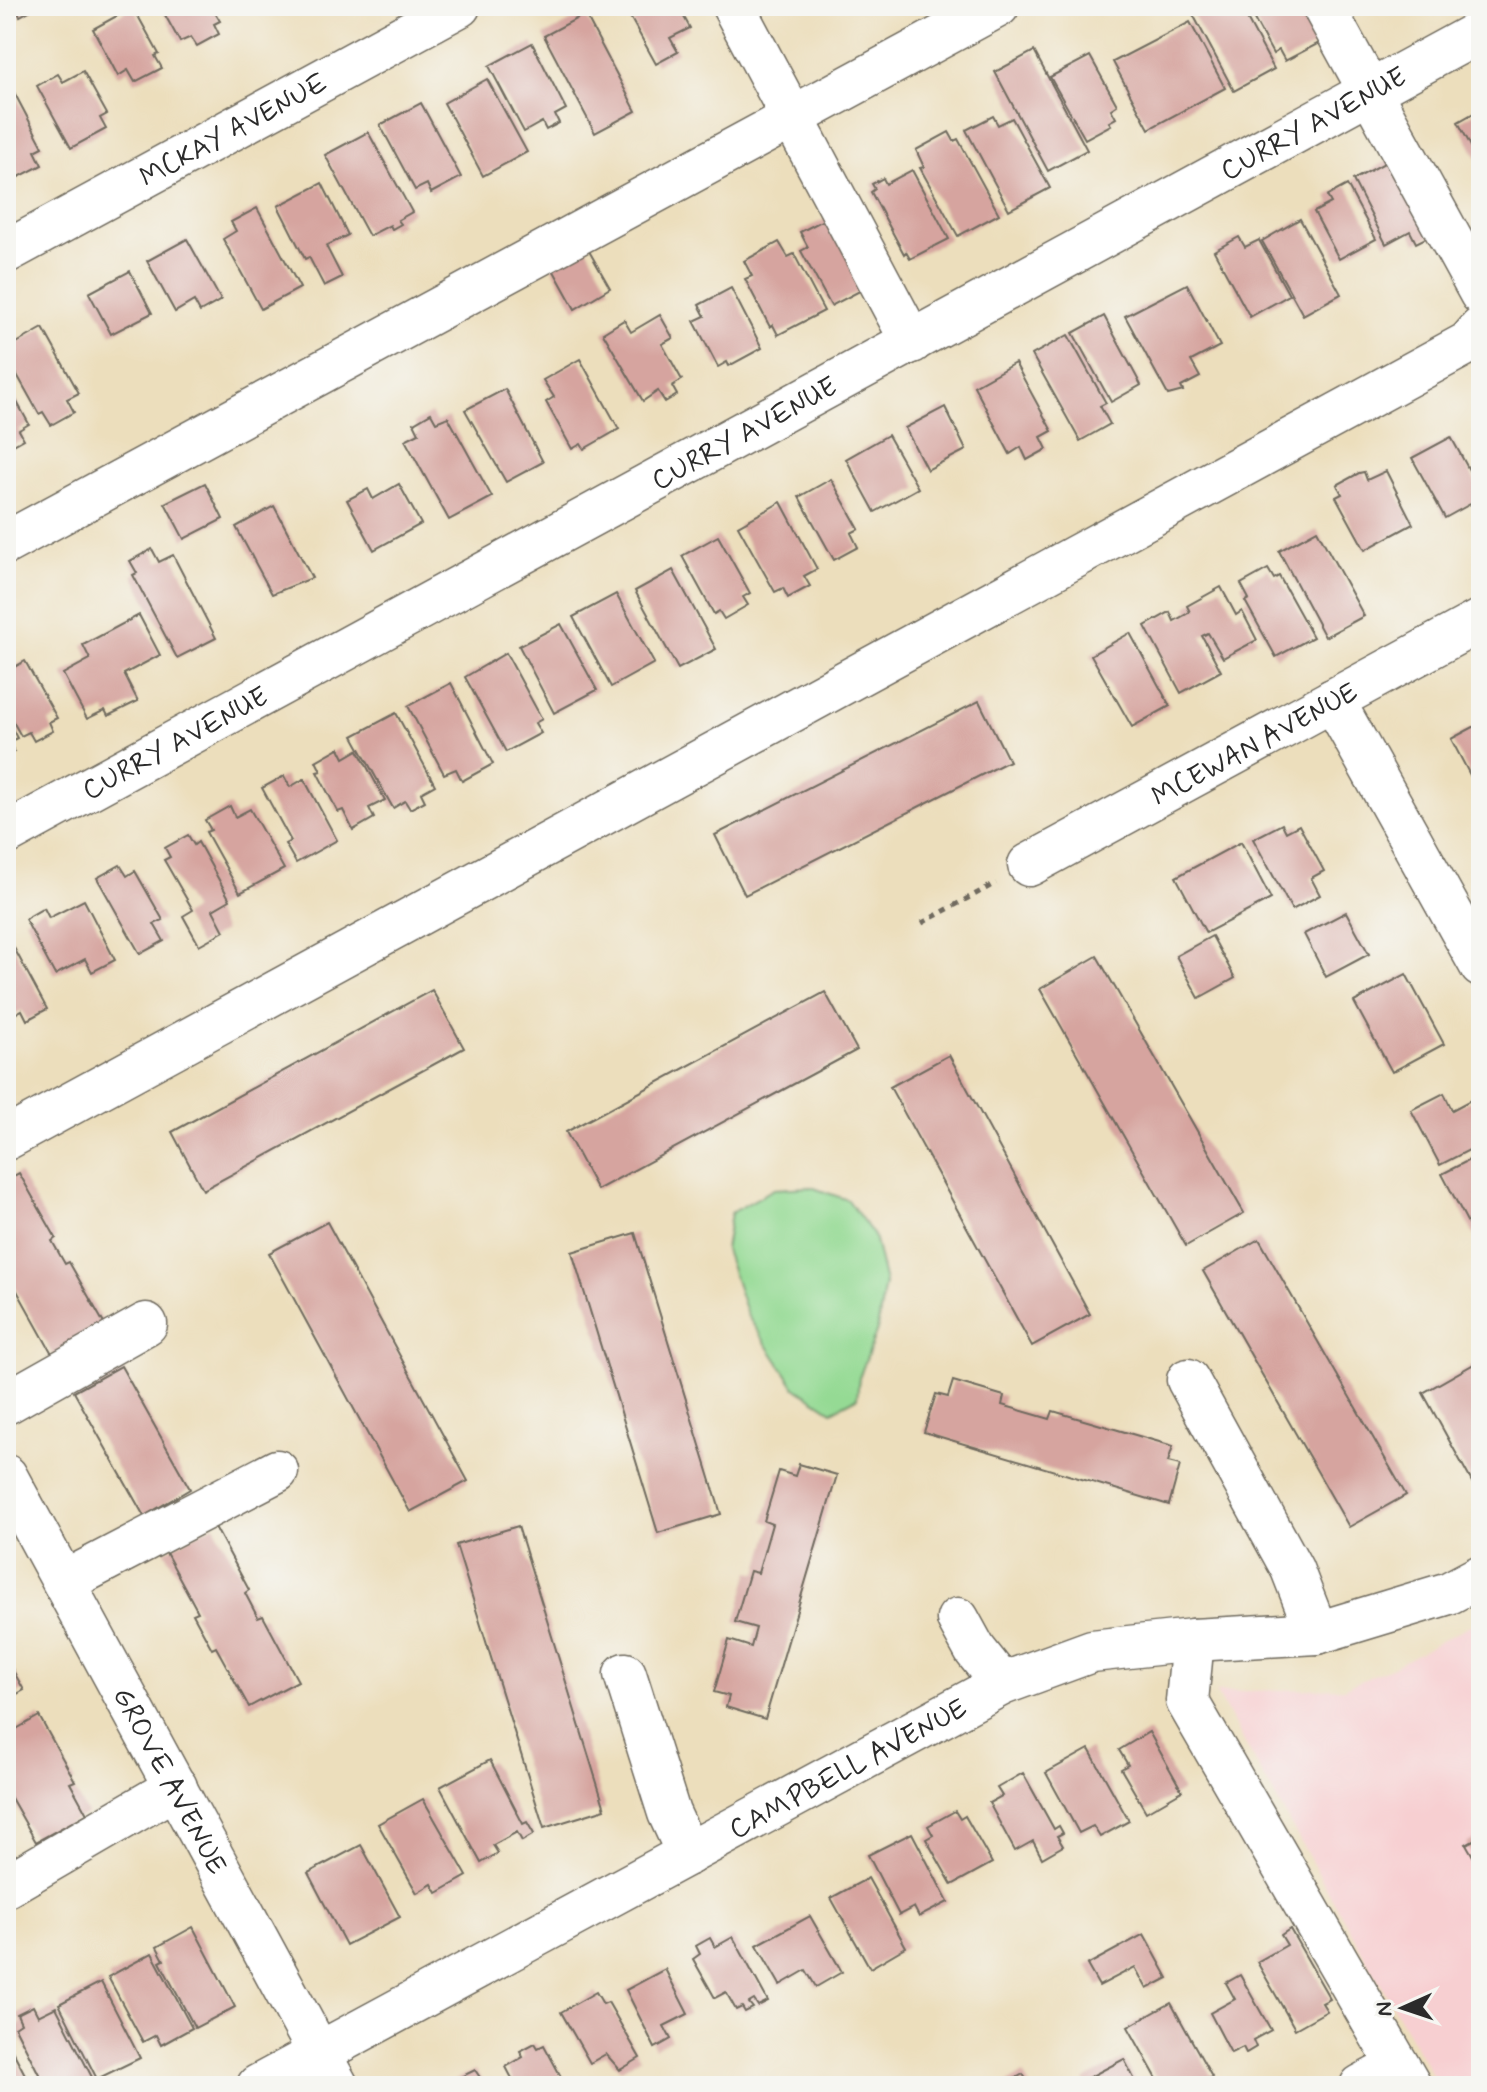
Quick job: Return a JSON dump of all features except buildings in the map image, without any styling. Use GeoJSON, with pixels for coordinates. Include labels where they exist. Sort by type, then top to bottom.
{"type":"FeatureCollection","features":[{"type":"Feature","properties":{"kind":"street","name":"MCKAY AVENUE"},"geometry":{"type":"LineString","coordinates":[[6,252],[459,6]]}},
{"type":"Feature","properties":{"kind":"street"},"geometry":{"type":"LineString","coordinates":[[733,6],[912,342]]}},
{"type":"Feature","properties":{"kind":"street"},"geometry":{"type":"LineString","coordinates":[[6,543],[998,6]]}},
{"type":"Feature","properties":{"kind":"street"},"geometry":{"type":"LineString","coordinates":[[1323,6],[1481,294]]}},
{"type":"Feature","properties":{"kind":"street","name":"CURRY AVENUE"},"geometry":{"type":"LineString","coordinates":[[6,834],[1481,31]]}},
{"type":"Feature","properties":{"kind":"street"},"geometry":{"type":"LineString","coordinates":[[6,1139],[1468,343],[1481,328]]}},
{"type":"Feature","properties":{"kind":"street","name":"MCEWAN AVENUE"},"geometry":{"type":"LineString","coordinates":[[1029,865],[1481,620]]}},
{"type":"Feature","properties":{"kind":"street"},"geometry":{"type":"LineString","coordinates":[[1333,700],[1481,966]]}},
{"type":"Feature","properties":{"kind":"street"},"geometry":{"type":"LineString","coordinates":[[6,1403],[146,1324]]}},
{"type":"Feature","properties":{"kind":"street"},"geometry":{"type":"LineString","coordinates":[[1188,1380],[1292,1569],[1317,1633]]}},
{"type":"Feature","properties":{"kind":"street"},"geometry":{"type":"LineString","coordinates":[[64,1582],[277,1471]]}},
{"type":"Feature","properties":{"kind":"street","name":"GROVE AVENUE"},"geometry":{"type":"LineString","coordinates":[[6,1476],[328,2069]]}},
{"type":"Feature","properties":{"kind":"street","name":"CAMPBELL AVENUE"},"geometry":{"type":"LineString","coordinates":[[258,2086],[328,2069],[688,1854],[1002,1684],[1092,1651],[1193,1640],[1317,1633],[1449,1593],[1481,1576]]}},
{"type":"Feature","properties":{"kind":"street"},"geometry":{"type":"LineString","coordinates":[[958,1619],[975,1650],[1002,1684]]}},
{"type":"Feature","properties":{"kind":"street"},"geometry":{"type":"LineString","coordinates":[[1193,1640],[1187,1701],[1404,2076],[1361,2086]]}},
{"type":"Feature","properties":{"kind":"street"},"geometry":{"type":"LineString","coordinates":[[625,1674],[669,1813],[688,1854]]}},
{"type":"Feature","properties":{"kind":"street"},"geometry":{"type":"LineString","coordinates":[[6,1886],[176,1787]]}},
{"type":"Feature","properties":{"kind":"path"},"geometry":{"type":"LineString","coordinates":[[922,923],[1029,865]]}},
{"type":"Feature","properties":{"kind":"shaded area"},"geometry":{"type":"Polygon","coordinates":[[[1481,1619],[1481,2086],[1438,2086],[1216,1692],[1344,1688],[1395,1666],[1481,1619]]]}},
{"type":"Feature","properties":{"kind":"green space"},"geometry":{"type":"Polygon","coordinates":[[[811,1187],[848,1200],[874,1236],[885,1283],[877,1330],[859,1378],[857,1398],[832,1411],[795,1387],[747,1315],[725,1250],[731,1213],[774,1189],[811,1187]]]}}]}
